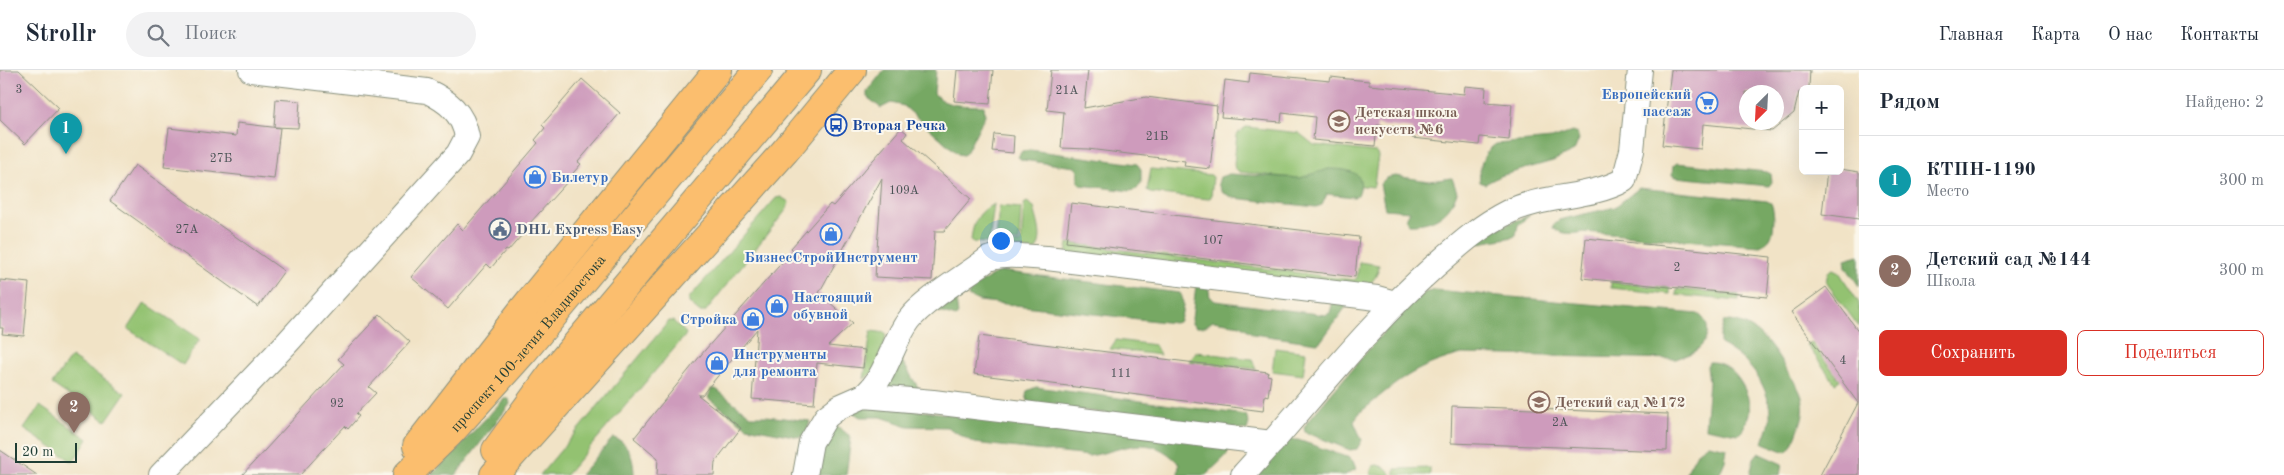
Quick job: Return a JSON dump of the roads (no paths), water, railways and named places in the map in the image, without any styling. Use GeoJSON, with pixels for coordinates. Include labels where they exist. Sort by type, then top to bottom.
{"type":"FeatureCollection","features":[{"type":"Feature","properties":{"kind":"highway"},"geometry":{"type":"LineString","coordinates":[[395,475],[471,375],[718,70]]}},
{"type":"Feature","properties":{"kind":"highway","name":"проспект 100-летия Владивостока"},"geometry":{"type":"LineString","coordinates":[[408,475],[450,433],[523,352],[758,70]]}},
{"type":"Feature","properties":{"kind":"highway"},"geometry":{"type":"LineString","coordinates":[[478,475],[553,372],[807,70]]}},
{"type":"Feature","properties":{"kind":"highway"},"geometry":{"type":"LineString","coordinates":[[494,475],[786,151],[852,70]]}},
{"type":"Feature","properties":{"kind":"street"},"geometry":{"type":"LineString","coordinates":[[161,475],[351,273],[458,154],[468,137],[461,116],[453,107],[441,97],[427,92],[251,70]]}},
{"type":"Feature","properties":{"kind":"street"},"geometry":{"type":"LineString","coordinates":[[1243,475],[1395,303],[1469,236],[1509,212],[1558,197],[1597,190],[1624,180],[1632,150],[1640,70]]}},
{"type":"Feature","properties":{"kind":"street"},"geometry":{"type":"LineString","coordinates":[[805,475],[811,442],[826,417],[839,407],[864,396],[870,391],[882,372],[908,320],[940,294],[994,257],[1008,255],[1076,262],[1377,298],[1395,303]]}},
{"type":"Feature","properties":{"kind":"street"},"geometry":{"type":"LineString","coordinates":[[864,396],[933,402],[1272,444]]}},
{"type":"Feature","properties":{"kind":"place","name":"Европейский пассаж"},"geometry":{"type":"Point","coordinates":[1707,103]}},
{"type":"Feature","properties":{"kind":"place","name":"Детская школа искусств №6"},"geometry":{"type":"Point","coordinates":[1339,121]}},
{"type":"Feature","properties":{"kind":"place","name":"Вторая Речка"},"geometry":{"type":"Point","coordinates":[836,125]}},
{"type":"Feature","properties":{"kind":"place","name":"КТПН-1190"},"geometry":{"type":"Point","coordinates":[66,154]}},
{"type":"Feature","properties":{"kind":"place","name":"Билетур"},"geometry":{"type":"Point","coordinates":[535,177]}},
{"type":"Feature","properties":{"kind":"place","name":"DHL Express Easy"},"geometry":{"type":"Point","coordinates":[500,229]}},
{"type":"Feature","properties":{"kind":"place","name":"БизнесСтройИнструмент"},"geometry":{"type":"Point","coordinates":[831,234]}},
{"type":"Feature","properties":{"kind":"place","name":"Настоящий обувной"},"geometry":{"type":"Point","coordinates":[777,306]}},
{"type":"Feature","properties":{"kind":"place","name":"Стройка"},"geometry":{"type":"Point","coordinates":[753,319]}},
{"type":"Feature","properties":{"kind":"place","name":"Инструменты для ремонта"},"geometry":{"type":"Point","coordinates":[717,363]}},
{"type":"Feature","properties":{"kind":"place","name":"Детский сад №172"},"geometry":{"type":"Point","coordinates":[1539,402]}},
{"type":"Feature","properties":{"kind":"place","name":"Детский сад №144"},"geometry":{"type":"Point","coordinates":[74,433]}}]}
